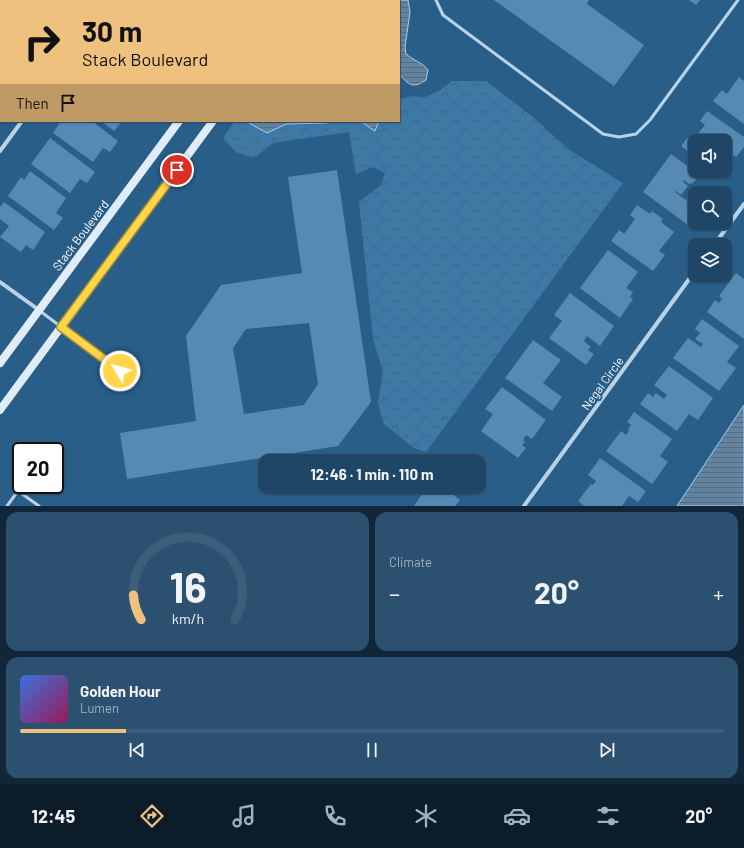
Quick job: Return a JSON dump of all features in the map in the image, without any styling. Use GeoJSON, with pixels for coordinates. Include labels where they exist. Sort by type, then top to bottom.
{"type":"FeatureCollection","features":[{"type":"Feature","properties":{"kind":"street"},"geometry":{"type":"LineString","coordinates":[[0,151],[21,122]]}},
{"type":"Feature","properties":{"kind":"street","name":"Stack Boulevard"},"geometry":{"type":"LineString","coordinates":[[0,363],[178,122]]}},
{"type":"Feature","properties":{"kind":"street"},"geometry":{"type":"LineString","coordinates":[[0,410],[212,122]]}},
{"type":"Feature","properties":{"kind":"street"},"geometry":{"type":"LineString","coordinates":[[719,238],[744,204]]}},
{"type":"Feature","properties":{"kind":"street","name":"Negal Circle"},"geometry":{"type":"LineString","coordinates":[[524,506],[688,281]]}},
{"type":"Feature","properties":{"kind":"street"},"geometry":{"type":"LineString","coordinates":[[0,282],[39,310]]}},
{"type":"Feature","properties":{"kind":"lane"},"geometry":{"type":"LineString","coordinates":[[436,0],[444,15],[450,20],[603,134],[619,137],[636,134],[650,120],[738,0]]}},
{"type":"Feature","properties":{"kind":"lane"},"geometry":{"type":"LineString","coordinates":[[39,310],[120,371]]}},
{"type":"Feature","properties":{"kind":"lane"},"geometry":{"type":"LineString","coordinates":[[7,506],[18,491],[39,506]]}},
{"type":"Feature","properties":{"kind":"green space"},"geometry":{"type":"Polygon","coordinates":[[[452,81],[486,81],[532,116],[568,149],[623,183],[426,452],[414,448],[384,424],[378,403],[383,371],[373,339],[359,202],[381,185],[385,173],[373,167],[356,174],[349,132],[273,143],[254,158],[236,152],[223,138],[234,122],[250,122],[267,133],[286,124],[331,122],[362,122],[375,131],[379,122],[400,122],[400,99],[414,96],[423,98],[439,91],[452,81]]]}},
{"type":"Feature","properties":{"kind":"shaded area"},"geometry":{"type":"Polygon","coordinates":[[[400,0],[408,0],[410,12],[405,47],[406,54],[428,70],[426,80],[422,83],[414,85],[406,81],[400,75],[400,0]]]}},
{"type":"Feature","properties":{"kind":"shaded area"},"geometry":{"type":"Polygon","coordinates":[[[331,122],[286,124],[267,133],[249,123],[331,122]]]}},
{"type":"Feature","properties":{"kind":"shaded area"},"geometry":{"type":"Polygon","coordinates":[[[362,122],[379,122],[375,131],[362,122]]]}},
{"type":"Feature","properties":{"kind":"shaded area"},"geometry":{"type":"Polygon","coordinates":[[[744,405],[744,506],[677,506],[744,405]]]}},
{"type":"Feature","properties":{"kind":"building"},"geometry":{"type":"Polygon","coordinates":[[[494,0],[589,0],[587,4],[644,45],[614,86],[494,0]]]}},
{"type":"Feature","properties":{"kind":"building"},"geometry":{"type":"Polygon","coordinates":[[[689,0],[700,0],[696,5],[689,0]]]}},
{"type":"Feature","properties":{"kind":"building"},"geometry":{"type":"Polygon","coordinates":[[[739,77],[744,81],[744,124],[713,101],[722,90],[727,94],[739,77]]]}},
{"type":"Feature","properties":{"kind":"building"},"geometry":{"type":"Polygon","coordinates":[[[707,111],[744,137],[744,147],[736,157],[732,154],[732,134],[698,134],[705,125],[700,121],[707,111]]]}},
{"type":"Feature","properties":{"kind":"building"},"geometry":{"type":"Polygon","coordinates":[[[60,122],[93,122],[118,141],[110,152],[103,148],[93,162],[53,133],[60,122]]]}},
{"type":"Feature","properties":{"kind":"building"},"geometry":{"type":"Polygon","coordinates":[[[102,122],[121,122],[114,131],[102,122]]]}},
{"type":"Feature","properties":{"kind":"building"},"geometry":{"type":"Polygon","coordinates":[[[688,137],[688,151],[681,146],[688,137]]]}},
{"type":"Feature","properties":{"kind":"building"},"geometry":{"type":"Polygon","coordinates":[[[50,138],[95,172],[87,183],[80,179],[70,193],[31,164],[50,138]]]}},
{"type":"Feature","properties":{"kind":"building"},"geometry":{"type":"Polygon","coordinates":[[[671,154],[688,166],[688,178],[697,178],[692,184],[689,184],[684,180],[683,182],[688,186],[681,195],[676,191],[675,192],[688,202],[688,225],[643,192],[671,154]]]}},
{"type":"Feature","properties":{"kind":"building"},"geometry":{"type":"Polygon","coordinates":[[[337,170],[371,402],[338,446],[287,454],[258,454],[258,459],[127,479],[120,433],[196,421],[186,336],[221,285],[302,273],[288,177],[337,170]],[[309,323],[246,329],[233,348],[244,414],[304,405],[318,384],[309,323]]]}},
{"type":"Feature","properties":{"kind":"building"},"geometry":{"type":"Polygon","coordinates":[[[30,171],[66,198],[56,213],[63,218],[54,230],[8,196],[21,177],[24,180],[30,171]]]}},
{"type":"Feature","properties":{"kind":"building"},"geometry":{"type":"Polygon","coordinates":[[[4,202],[45,232],[33,250],[26,245],[21,252],[0,237],[9,226],[0,219],[0,207],[4,202]]]}},
{"type":"Feature","properties":{"kind":"building"},"geometry":{"type":"Polygon","coordinates":[[[637,205],[650,214],[652,211],[663,219],[661,222],[674,232],[659,251],[665,255],[653,271],[611,241],[619,230],[624,234],[635,219],[630,215],[637,205]]]}},
{"type":"Feature","properties":{"kind":"building"},"geometry":{"type":"Polygon","coordinates":[[[608,250],[638,272],[626,288],[633,292],[630,297],[633,299],[620,318],[580,288],[608,250]]]}},
{"type":"Feature","properties":{"kind":"building"},"geometry":{"type":"Polygon","coordinates":[[[736,273],[744,279],[744,339],[707,312],[715,300],[719,303],[722,299],[719,296],[729,282],[732,282],[732,278],[736,273]]]}},
{"type":"Feature","properties":{"kind":"building"},"geometry":{"type":"Polygon","coordinates":[[[570,293],[614,326],[600,346],[587,336],[584,341],[591,347],[588,350],[594,354],[586,365],[549,338],[562,321],[554,315],[570,293]]]}},
{"type":"Feature","properties":{"kind":"building"},"geometry":{"type":"Polygon","coordinates":[[[702,319],[739,346],[727,362],[736,368],[719,391],[673,358],[688,338],[701,347],[703,344],[695,339],[700,333],[695,329],[702,319]]]}},
{"type":"Feature","properties":{"kind":"building"},"geometry":{"type":"Polygon","coordinates":[[[533,340],[561,360],[543,383],[562,397],[552,411],[505,378],[533,340]]]}},
{"type":"Feature","properties":{"kind":"building"},"geometry":{"type":"Polygon","coordinates":[[[669,366],[713,398],[698,420],[689,414],[677,431],[640,404],[648,393],[653,397],[656,393],[664,399],[667,395],[654,385],[669,366]]]}},
{"type":"Feature","properties":{"kind":"building"},"geometry":{"type":"Polygon","coordinates":[[[502,387],[546,420],[532,439],[526,435],[523,440],[525,442],[522,445],[526,448],[518,458],[481,431],[493,414],[485,409],[502,387]]]}},
{"type":"Feature","properties":{"kind":"building"},"geometry":{"type":"Polygon","coordinates":[[[634,412],[672,439],[660,456],[668,462],[652,484],[606,451],[621,431],[626,435],[631,425],[627,422],[634,412]]]}},
{"type":"Feature","properties":{"kind":"building"},"geometry":{"type":"Polygon","coordinates":[[[600,458],[646,491],[638,502],[629,496],[622,506],[584,506],[578,501],[591,484],[593,485],[596,481],[588,475],[600,458]]]}},
{"type":"Feature","properties":{"kind":"building"},"geometry":{"type":"Polygon","coordinates":[[[422,494],[452,494],[460,500],[455,506],[414,506],[422,494]]]}},
{"type":"Feature","properties":{"kind":"route"},"geometry":{"type":"LineString","coordinates":[[120,371],[61,327],[177,170]]}}]}
